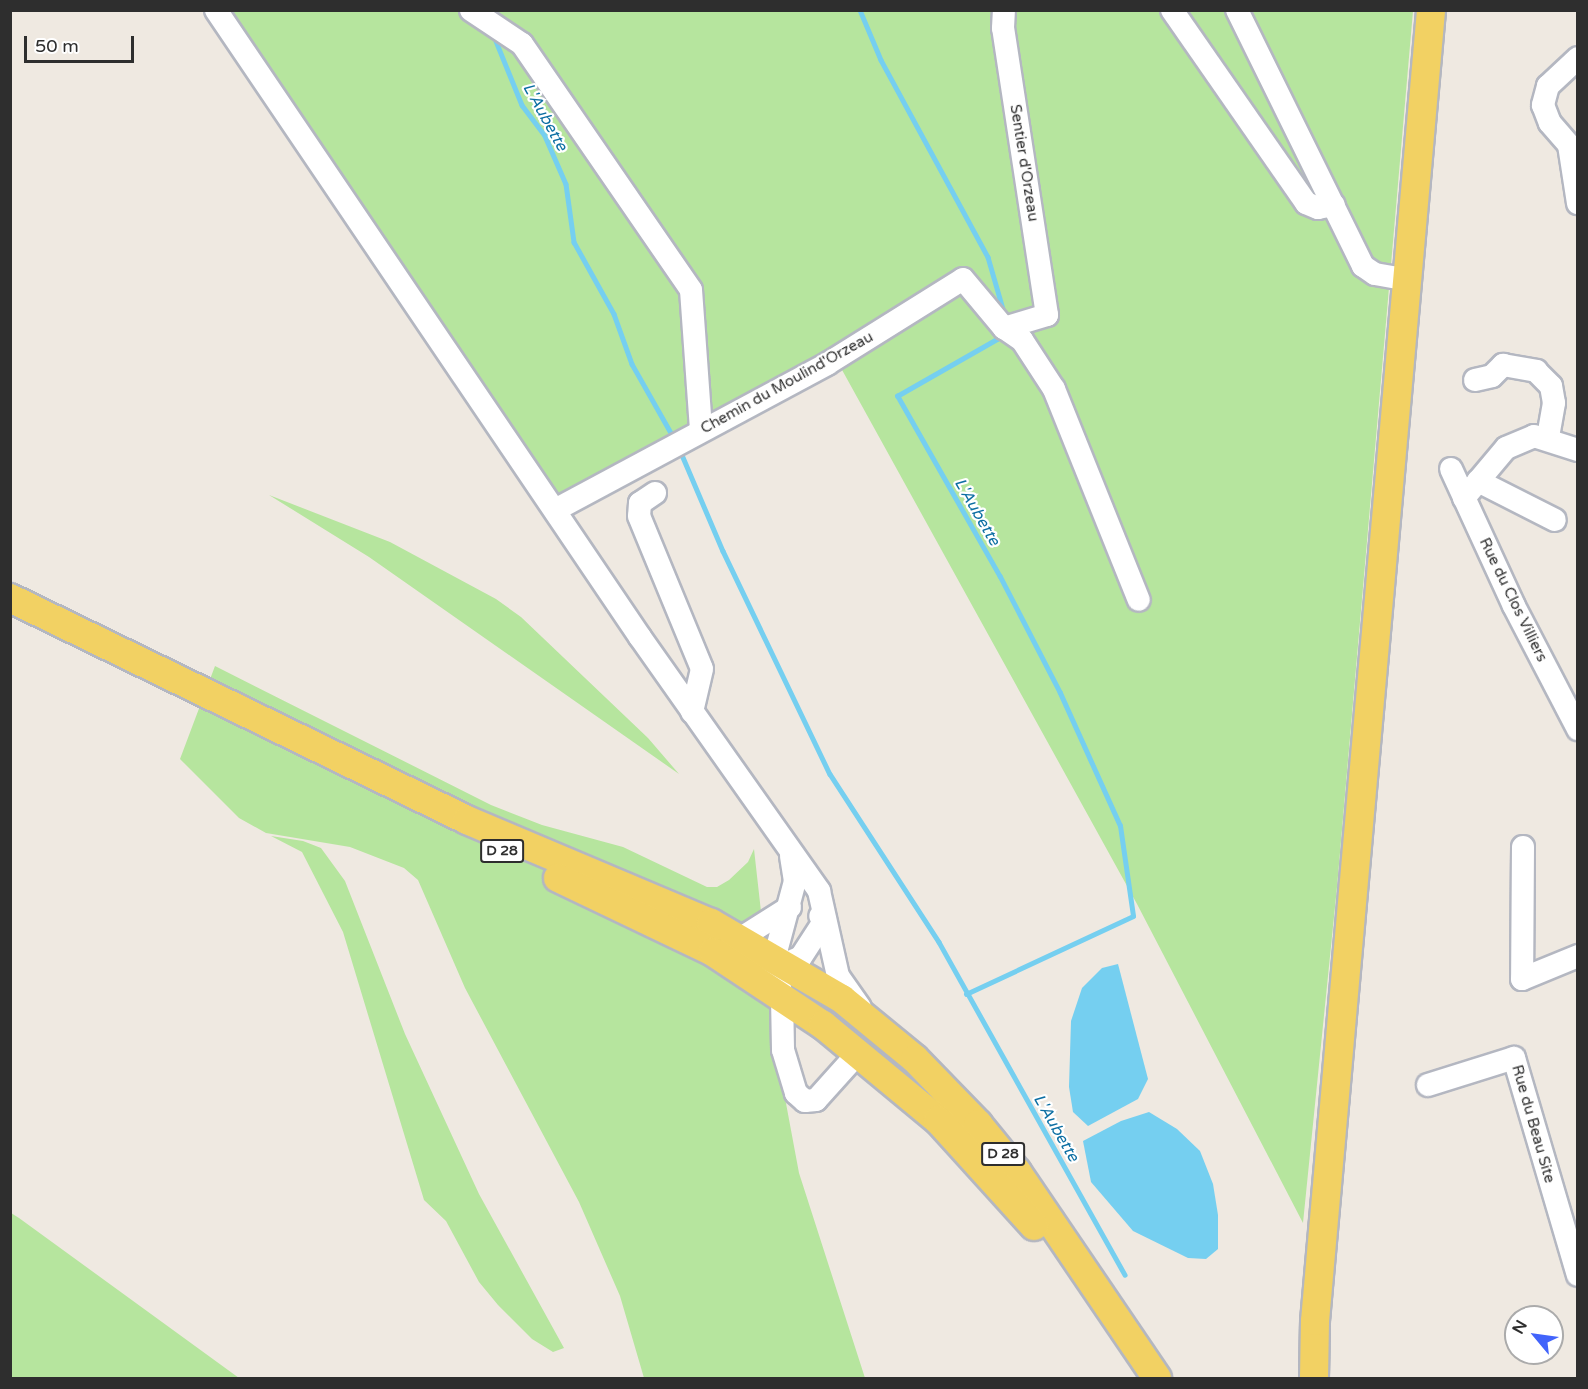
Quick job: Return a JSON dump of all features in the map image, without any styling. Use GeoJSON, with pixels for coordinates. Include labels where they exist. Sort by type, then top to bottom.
{"type":"FeatureCollection","features":[{"type":"Feature","properties":{"kind":"main road"},"geometry":{"type":"LineString","coordinates":[[1314,1378],[1315,1321],[1431,10]]}},
{"type":"Feature","properties":{"kind":"main road","name":"D 28"},"geometry":{"type":"LineString","coordinates":[[10,598],[467,820],[741,938],[868,1019],[915,1059],[978,1124],[1017,1172],[1117,1331],[1136,1378]]}},
{"type":"Feature","properties":{"kind":"main road","name":"D 28"},"geometry":{"type":"LineString","coordinates":[[10,613],[713,952],[782,997],[859,1052],[938,1120],[1010,1196],[1157,1378]]}},
{"type":"Feature","properties":{"kind":"main road"},"geometry":{"type":"LineString","coordinates":[[1300,1378],[1315,1321]]}},
{"type":"Feature","properties":{"kind":"street"},"geometry":{"type":"LineString","coordinates":[[216,10],[692,712],[791,856],[819,891],[840,981],[868,1019]]}},
{"type":"Feature","properties":{"kind":"street"},"geometry":{"type":"LineString","coordinates":[[471,10],[522,44],[691,290],[701,431]]}},
{"type":"Feature","properties":{"kind":"street","name":"Sentier d'Orzeau"},"geometry":{"type":"LineString","coordinates":[[1003,327],[1047,315],[1003,28],[1004,10]]}},
{"type":"Feature","properties":{"kind":"street"},"geometry":{"type":"LineString","coordinates":[[1172,10],[1306,202],[1318,208],[1334,205]]}},
{"type":"Feature","properties":{"kind":"street"},"geometry":{"type":"LineString","coordinates":[[1238,10],[1363,266],[1375,274],[1408,280]]}},
{"type":"Feature","properties":{"kind":"street"},"geometry":{"type":"LineString","coordinates":[[1578,58],[1548,86],[1543,105],[1550,123],[1569,145],[1578,203]]}},
{"type":"Feature","properties":{"kind":"street","name":"Chemin du Moulind'Orzeau"},"geometry":{"type":"LineString","coordinates":[[555,510],[827,364],[963,279],[1003,327]]}},
{"type":"Feature","properties":{"kind":"street"},"geometry":{"type":"LineString","coordinates":[[1003,327],[1022,340],[1054,389],[1139,600]]}},
{"type":"Feature","properties":{"kind":"street"},"geometry":{"type":"LineString","coordinates":[[1475,380],[1492,376],[1503,365],[1536,371],[1551,386],[1554,403],[1548,438]]}},
{"type":"Feature","properties":{"kind":"street"},"geometry":{"type":"LineString","coordinates":[[1555,520],[1471,490],[1506,447],[1534,436],[1548,438],[1578,450]]}},
{"type":"Feature","properties":{"kind":"street","name":"Rue du Clos Villiers"},"geometry":{"type":"LineString","coordinates":[[1451,469],[1471,490],[1578,729]]}},
{"type":"Feature","properties":{"kind":"street"},"geometry":{"type":"LineString","coordinates":[[655,493],[640,503],[639,516],[702,669],[692,712]]}},
{"type":"Feature","properties":{"kind":"street"},"geometry":{"type":"LineString","coordinates":[[1523,847],[1521,979],[1578,956]]}},
{"type":"Feature","properties":{"kind":"street"},"geometry":{"type":"LineString","coordinates":[[791,856],[795,881],[780,964],[783,1050],[790,1080],[800,1098],[816,1100],[859,1052]]}},
{"type":"Feature","properties":{"kind":"street"},"geometry":{"type":"LineString","coordinates":[[741,938],[791,906],[811,909],[825,920]]}},
{"type":"Feature","properties":{"kind":"street"},"geometry":{"type":"LineString","coordinates":[[713,952],[721,952],[762,970],[780,964],[810,946],[825,920]]}},
{"type":"Feature","properties":{"kind":"street","name":"Rue du Beau Site"},"geometry":{"type":"LineString","coordinates":[[1428,1085],[1514,1058],[1578,1275]]}},
{"type":"Feature","properties":{"kind":"green space"},"geometry":{"type":"Polygon","coordinates":[[[223,11],[1413,11],[1337,887],[1303,1223],[1137,904],[836,359],[562,520],[223,11]]]}},
{"type":"Feature","properties":{"kind":"green space"},"geometry":{"type":"Polygon","coordinates":[[[269,495],[390,542],[496,599],[521,617],[648,738],[679,774],[369,557],[269,495]]]}},
{"type":"Feature","properties":{"kind":"green space"},"geometry":{"type":"Polygon","coordinates":[[[215,666],[491,805],[542,825],[623,847],[707,887],[717,887],[729,880],[748,862],[754,849],[777,1055],[799,1173],[865,1378],[644,1378],[620,1296],[579,1202],[465,988],[418,880],[404,868],[350,847],[266,833],[239,818],[180,759],[215,666]]]}},
{"type":"Feature","properties":{"kind":"green space"},"geometry":{"type":"Polygon","coordinates":[[[271,836],[303,841],[321,848],[345,881],[405,1034],[479,1194],[564,1348],[553,1352],[532,1339],[498,1305],[479,1282],[446,1221],[424,1200],[343,932],[302,852],[271,836]]]}},
{"type":"Feature","properties":{"kind":"green space"},"geometry":{"type":"Polygon","coordinates":[[[11,1213],[19,1218],[239,1378],[11,1378],[11,1213]]]}},
{"type":"Feature","properties":{"kind":"water"},"geometry":{"type":"Polygon","coordinates":[[[1118,964],[1148,1079],[1138,1099],[1088,1126],[1073,1112],[1069,1087],[1071,1021],[1082,988],[1102,968],[1118,964]]]}},
{"type":"Feature","properties":{"kind":"water"},"geometry":{"type":"Polygon","coordinates":[[[1149,1112],[1177,1129],[1200,1151],[1213,1184],[1218,1215],[1218,1249],[1206,1259],[1188,1258],[1133,1231],[1091,1182],[1083,1141],[1121,1121],[1149,1112]]]}},
{"type":"Feature","properties":{"kind":"waterway","name":"L'Aubette"},"geometry":{"type":"LineString","coordinates":[[860,10],[881,60],[988,257],[1005,316]]}},
{"type":"Feature","properties":{"kind":"waterway","name":"L'Aubette"},"geometry":{"type":"LineString","coordinates":[[496,41],[522,105],[545,136],[566,184],[574,242],[614,314],[632,364],[671,433]]}},
{"type":"Feature","properties":{"kind":"waterway","name":"L'Aubette"},"geometry":{"type":"LineString","coordinates":[[966,994],[1133,916],[1120,826],[1060,693],[1000,577],[897,396],[997,339],[999,332]]}},
{"type":"Feature","properties":{"kind":"waterway","name":"L'Aubette"},"geometry":{"type":"LineString","coordinates":[[682,455],[723,551],[830,774],[939,942],[1125,1275]]}}]}
